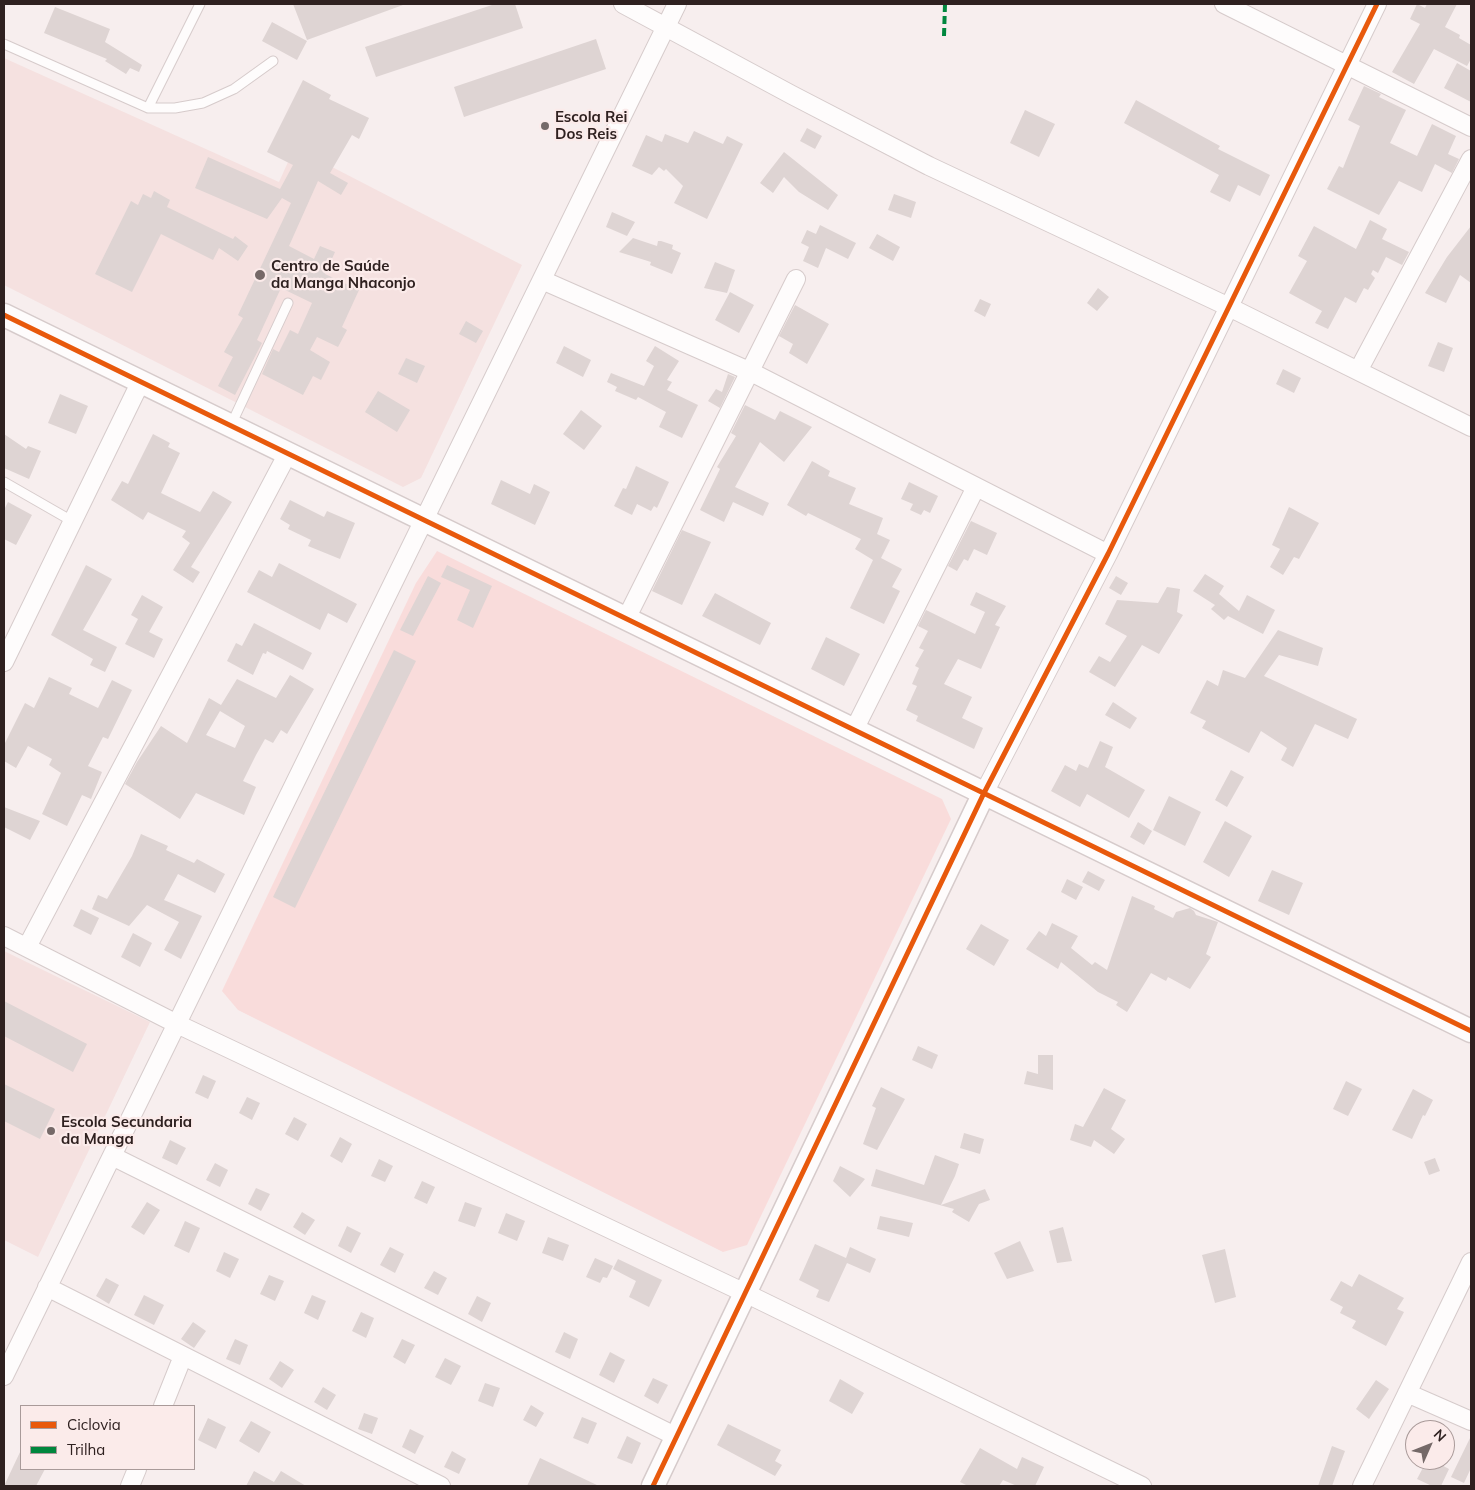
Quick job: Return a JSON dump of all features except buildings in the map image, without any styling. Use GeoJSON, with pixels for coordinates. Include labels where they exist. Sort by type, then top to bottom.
{"type":"FeatureCollection","features":[{"type":"Feature","properties":{"kind":"street"},"geometry":{"type":"LineString","coordinates":[[623,4],[929,166],[1229,307],[1471,427]]}},
{"type":"Feature","properties":{"kind":"street"},"geometry":{"type":"LineString","coordinates":[[4,1376],[677,4]]}},
{"type":"Feature","properties":{"kind":"street"},"geometry":{"type":"LineString","coordinates":[[1224,4],[1471,127]]}},
{"type":"Feature","properties":{"kind":"street"},"geometry":{"type":"LineString","coordinates":[[653,1486],[984,793],[1108,554],[1377,4]]}},
{"type":"Feature","properties":{"kind":"street"},"geometry":{"type":"LineString","coordinates":[[1358,371],[1471,159]]}},
{"type":"Feature","properties":{"kind":"street"},"geometry":{"type":"LineString","coordinates":[[626,619],[796,279]]}},
{"type":"Feature","properties":{"kind":"street"},"geometry":{"type":"LineString","coordinates":[[542,280],[751,372],[1108,554]]}},
{"type":"Feature","properties":{"kind":"street"},"geometry":{"type":"LineString","coordinates":[[4,315],[1471,1031]]}},
{"type":"Feature","properties":{"kind":"street"},"geometry":{"type":"LineString","coordinates":[[4,662],[141,382]]}},
{"type":"Feature","properties":{"kind":"street"},"geometry":{"type":"LineString","coordinates":[[27,947],[288,453]]}},
{"type":"Feature","properties":{"kind":"street"},"geometry":{"type":"LineString","coordinates":[[854,730],[976,487]]}},
{"type":"Feature","properties":{"kind":"street"},"geometry":{"type":"LineString","coordinates":[[4,936],[175,1024],[746,1293],[1142,1486]]}},
{"type":"Feature","properties":{"kind":"street"},"geometry":{"type":"LineString","coordinates":[[112,1156],[677,1437]]}},
{"type":"Feature","properties":{"kind":"street"},"geometry":{"type":"LineString","coordinates":[[1362,1486],[1471,1262]]}},
{"type":"Feature","properties":{"kind":"street"},"geometry":{"type":"LineString","coordinates":[[47,1287],[441,1486]]}},
{"type":"Feature","properties":{"kind":"street"},"geometry":{"type":"LineString","coordinates":[[163,1405],[183,1356]]}},
{"type":"Feature","properties":{"kind":"street"},"geometry":{"type":"LineString","coordinates":[[1407,1392],[1471,1421]]}},
{"type":"Feature","properties":{"kind":"lane"},"geometry":{"type":"LineString","coordinates":[[148,108],[200,4]]}},
{"type":"Feature","properties":{"kind":"lane"},"geometry":{"type":"LineString","coordinates":[[4,44],[148,108],[175,108],[203,103],[234,89],[273,61]]}},
{"type":"Feature","properties":{"kind":"lane"},"geometry":{"type":"LineString","coordinates":[[230,425],[288,303]]}},
{"type":"Feature","properties":{"kind":"lane"},"geometry":{"type":"LineString","coordinates":[[4,482],[72,521]]}},
{"type":"Feature","properties":{"kind":"shaded area","name":"Centro de Saúde da Manga Nhaconjo"},"geometry":{"type":"Polygon","coordinates":[[[4,58],[279,182],[288,162],[303,152],[522,265],[421,478],[403,487],[4,285],[4,58]]]}},
{"type":"Feature","properties":{"kind":"shaded area"},"geometry":{"type":"Polygon","coordinates":[[[437,551],[942,799],[951,819],[747,1245],[723,1252],[238,1010],[222,991],[416,583],[437,551]]]}},
{"type":"Feature","properties":{"kind":"shaded area","name":"Escola Secundaria da Manga"},"geometry":{"type":"Polygon","coordinates":[[[4,951],[150,1022],[38,1257],[4,1240],[4,951]]]}},
{"type":"Feature","properties":{"kind":"marked path"},"geometry":{"type":"LineString","coordinates":[[944,36],[945,4]]}},
{"type":"Feature","properties":{"kind":"cycle path"},"geometry":{"type":"LineString","coordinates":[[653,1486],[984,793],[1108,554],[1377,4]]}},
{"type":"Feature","properties":{"kind":"cycle path"},"geometry":{"type":"LineString","coordinates":[[4,315],[1471,1031]]}},
{"type":"Feature","properties":{"kind":"place","name":"Escola Rei Dos Reis"},"geometry":{"type":"Point","coordinates":[545,126]}},
{"type":"Feature","properties":{"kind":"place","name":"Centro de Saúde da Manga Nhaconjo"},"geometry":{"type":"Point","coordinates":[260,275]}},
{"type":"Feature","properties":{"kind":"place","name":"Escola Secundaria da Manga"},"geometry":{"type":"Point","coordinates":[51,1131]}}]}
